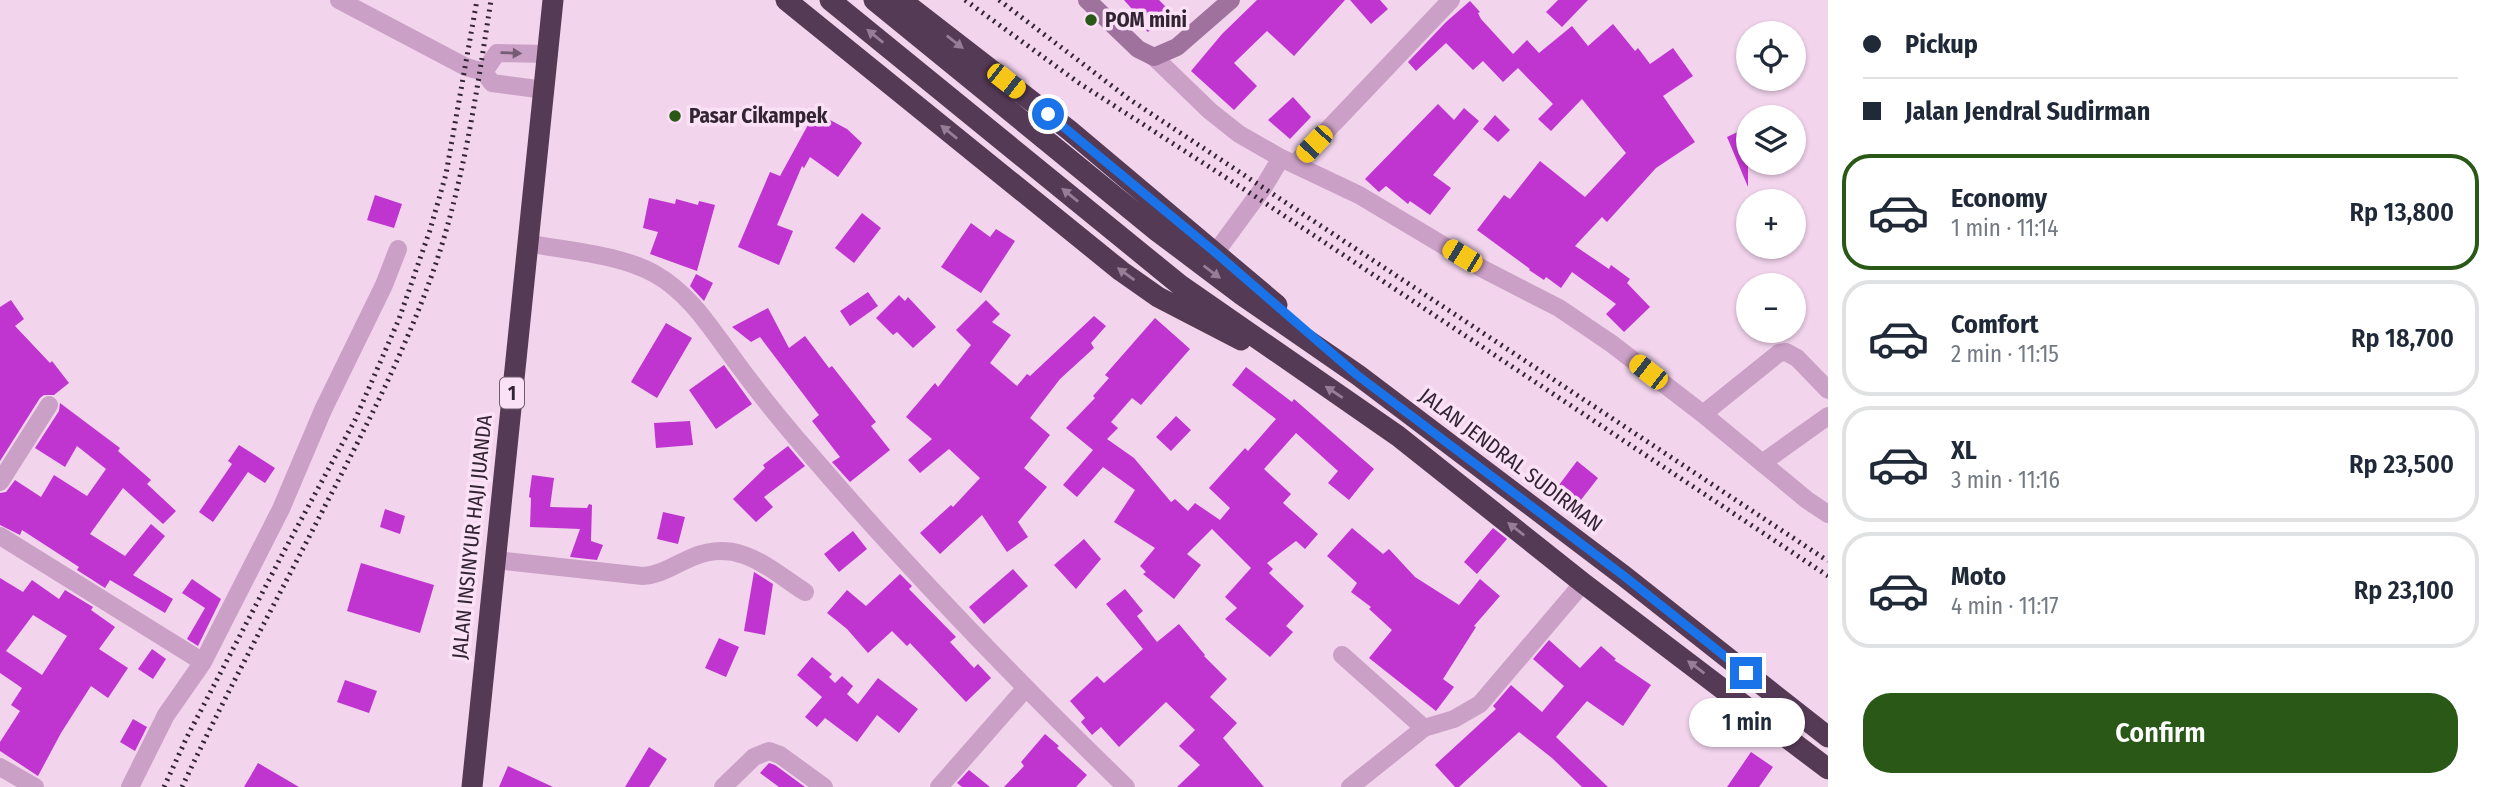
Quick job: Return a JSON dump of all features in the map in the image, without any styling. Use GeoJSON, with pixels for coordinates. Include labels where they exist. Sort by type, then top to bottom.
{"type":"FeatureCollection","features":[{"type":"Feature","properties":{"kind":"highway","name":"JALAN INSINYUR HAJI JUANDA"},"geometry":{"type":"LineString","coordinates":[[472,787],[553,0]]}},
{"type":"Feature","properties":{"kind":"highway"},"geometry":{"type":"LineString","coordinates":[[786,0],[1121,271],[1158,297],[1201,321],[1294,364]]}},
{"type":"Feature","properties":{"kind":"highway"},"geometry":{"type":"LineString","coordinates":[[830,0],[1180,285],[1398,436],[1583,583],[1828,769]]}},
{"type":"Feature","properties":{"kind":"highway","name":"JALAN JENDRAL SUDIRMAN"},"geometry":{"type":"LineString","coordinates":[[874,0],[1157,231],[1242,295],[1357,375],[1624,576],[1828,737]]}},
{"type":"Feature","properties":{"kind":"highway"},"geometry":{"type":"LineString","coordinates":[[901,0],[1069,130],[1357,375]]}},
{"type":"Feature","properties":{"kind":"street"},"geometry":{"type":"LineString","coordinates":[[339,0],[466,68],[484,72],[492,83],[545,90]]}},
{"type":"Feature","properties":{"kind":"street"},"geometry":{"type":"LineString","coordinates":[[1087,0],[1138,49],[1154,57],[1239,134],[1359,195],[1483,269],[1559,308],[1612,344],[1828,514]]}},
{"type":"Feature","properties":{"kind":"street"},"geometry":{"type":"LineString","coordinates":[[1154,57],[1177,47],[1231,0]]}},
{"type":"Feature","properties":{"kind":"street"},"geometry":{"type":"LineString","coordinates":[[1216,253],[1263,188],[1288,161],[1451,0]]}},
{"type":"Feature","properties":{"kind":"street"},"geometry":{"type":"LineString","coordinates":[[484,72],[497,53],[549,54]]}},
{"type":"Feature","properties":{"kind":"street"},"geometry":{"type":"LineString","coordinates":[[527,243],[629,262],[655,274],[679,291],[706,318],[778,416],[850,501],[1025,689],[1126,787]]}},
{"type":"Feature","properties":{"kind":"street"},"geometry":{"type":"LineString","coordinates":[[130,787],[166,715],[202,662],[281,509],[323,410],[384,285],[398,249]]}},
{"type":"Feature","properties":{"kind":"street"},"geometry":{"type":"LineString","coordinates":[[1703,414],[1779,353],[1786,352],[1797,358],[1828,390]]}},
{"type":"Feature","properties":{"kind":"street"},"geometry":{"type":"LineString","coordinates":[[0,482],[50,405]]}},
{"type":"Feature","properties":{"kind":"street"},"geometry":{"type":"LineString","coordinates":[[1762,463],[1828,416]]}},
{"type":"Feature","properties":{"kind":"street"},"geometry":{"type":"LineString","coordinates":[[0,536],[202,662]]}},
{"type":"Feature","properties":{"kind":"street"},"geometry":{"type":"LineString","coordinates":[[495,560],[643,576],[656,575],[695,556],[728,550],[741,552],[757,560],[805,592]]}},
{"type":"Feature","properties":{"kind":"street"},"geometry":{"type":"LineString","coordinates":[[1350,787],[1424,728],[1454,719],[1480,704],[1583,583]]}},
{"type":"Feature","properties":{"kind":"street"},"geometry":{"type":"LineString","coordinates":[[1342,655],[1424,728]]}},
{"type":"Feature","properties":{"kind":"street"},"geometry":{"type":"LineString","coordinates":[[939,787],[1025,689]]}},
{"type":"Feature","properties":{"kind":"street"},"geometry":{"type":"LineString","coordinates":[[723,787],[754,757],[769,751],[780,755],[824,787]]}},
{"type":"Feature","properties":{"kind":"street"},"geometry":{"type":"LineString","coordinates":[[0,767],[35,787]]}},
{"type":"Feature","properties":{"kind":"building"},"geometry":{"type":"Polygon","coordinates":[[[1124,0],[1159,0],[1170,11],[1148,32],[1136,20],[1139,17],[1124,0]]]}},
{"type":"Feature","properties":{"kind":"building"},"geometry":{"type":"Polygon","coordinates":[[[1257,0],[1345,0],[1294,56],[1267,31],[1234,63],[1257,86],[1234,110],[1191,71],[1222,34],[1257,0]]]}},
{"type":"Feature","properties":{"kind":"building"},"geometry":{"type":"Polygon","coordinates":[[[1350,0],[1380,0],[1388,9],[1371,24],[1350,0]]]}},
{"type":"Feature","properties":{"kind":"building"},"geometry":{"type":"Polygon","coordinates":[[[1558,0],[1588,0],[1562,27],[1546,12],[1558,0]]]}},
{"type":"Feature","properties":{"kind":"building"},"geometry":{"type":"Polygon","coordinates":[[[1470,1],[1480,12],[1478,13],[1481,19],[1513,54],[1527,40],[1539,53],[1572,26],[1588,46],[1613,24],[1635,51],[1638,48],[1650,64],[1673,48],[1693,76],[1663,96],[1695,142],[1656,168],[1607,222],[1602,217],[1575,246],[1609,269],[1611,265],[1630,279],[1627,283],[1650,307],[1624,332],[1606,314],[1616,304],[1572,272],[1561,288],[1546,277],[1544,280],[1529,270],[1477,230],[1504,195],[1510,199],[1540,161],[1585,197],[1626,153],[1582,99],[1551,131],[1538,119],[1553,104],[1518,68],[1503,82],[1483,61],[1473,70],[1446,43],[1416,71],[1408,62],[1470,1]]]}},
{"type":"Feature","properties":{"kind":"building"},"geometry":{"type":"Polygon","coordinates":[[[1293,97],[1311,117],[1290,139],[1268,120],[1293,97]]]}},
{"type":"Feature","properties":{"kind":"building"},"geometry":{"type":"Polygon","coordinates":[[[1438,104],[1454,120],[1464,108],[1479,121],[1433,175],[1451,188],[1430,215],[1410,201],[1408,204],[1386,186],[1379,192],[1365,179],[1438,104]]]}},
{"type":"Feature","properties":{"kind":"building"},"geometry":{"type":"Polygon","coordinates":[[[815,112],[847,129],[862,143],[838,177],[810,157],[804,168],[802,166],[777,225],[793,231],[779,265],[738,247],[770,172],[780,176],[815,112]]]}},
{"type":"Feature","properties":{"kind":"building"},"geometry":{"type":"Polygon","coordinates":[[[1495,115],[1510,130],[1498,142],[1483,129],[1495,115]]]}},
{"type":"Feature","properties":{"kind":"building"},"geometry":{"type":"Polygon","coordinates":[[[1736,133],[1736,158],[1727,137],[1736,133]]]}},
{"type":"Feature","properties":{"kind":"building"},"geometry":{"type":"Polygon","coordinates":[[[375,195],[402,204],[394,228],[367,220],[375,195]]]}},
{"type":"Feature","properties":{"kind":"building"},"geometry":{"type":"Polygon","coordinates":[[[649,198],[675,204],[676,199],[698,205],[699,201],[715,205],[697,271],[650,254],[658,232],[643,228],[649,198]]]}},
{"type":"Feature","properties":{"kind":"building"},"geometry":{"type":"Polygon","coordinates":[[[862,213],[881,228],[854,263],[835,248],[862,213]]]}},
{"type":"Feature","properties":{"kind":"building"},"geometry":{"type":"Polygon","coordinates":[[[971,223],[990,237],[996,229],[1015,241],[981,293],[941,267],[971,223]]]}},
{"type":"Feature","properties":{"kind":"building"},"geometry":{"type":"Polygon","coordinates":[[[696,274],[713,283],[704,301],[690,286],[696,274]]]}},
{"type":"Feature","properties":{"kind":"building"},"geometry":{"type":"Polygon","coordinates":[[[868,292],[878,306],[850,326],[840,311],[868,292]]]}},
{"type":"Feature","properties":{"kind":"building"},"geometry":{"type":"Polygon","coordinates":[[[899,295],[905,301],[908,297],[936,327],[913,348],[897,332],[893,335],[876,318],[899,295]]]}},
{"type":"Feature","properties":{"kind":"building"},"geometry":{"type":"Polygon","coordinates":[[[11,300],[24,319],[15,326],[50,363],[52,361],[69,383],[54,395],[40,398],[0,461],[0,307],[11,300]]]}},
{"type":"Feature","properties":{"kind":"building"},"geometry":{"type":"Polygon","coordinates":[[[986,300],[1000,314],[992,322],[1011,335],[990,363],[1017,386],[1027,374],[1030,376],[1094,316],[1106,326],[1091,343],[1094,348],[1060,379],[1030,418],[1050,435],[1024,468],[1047,487],[1018,522],[1028,537],[1007,552],[982,515],[940,554],[920,533],[951,505],[953,507],[980,478],[949,449],[920,473],[908,460],[932,439],[906,417],[935,383],[938,387],[971,345],[956,330],[986,300]]]}},
{"type":"Feature","properties":{"kind":"building"},"geometry":{"type":"Polygon","coordinates":[[[768,308],[789,348],[805,336],[829,368],[832,366],[876,422],[871,426],[890,450],[850,482],[832,462],[840,457],[812,421],[819,415],[760,337],[751,342],[732,327],[768,308]]]}},
{"type":"Feature","properties":{"kind":"building"},"geometry":{"type":"Polygon","coordinates":[[[1155,318],[1190,349],[1141,405],[1132,398],[1111,422],[1118,428],[1107,439],[1134,458],[1171,502],[1175,499],[1188,511],[1195,503],[1220,520],[1230,508],[1209,488],[1245,448],[1248,451],[1276,419],[1232,385],[1246,367],[1292,402],[1294,399],[1374,469],[1349,500],[1328,483],[1338,471],[1296,433],[1264,469],[1291,494],[1283,503],[1318,534],[1305,549],[1296,541],[1267,563],[1273,569],[1269,573],[1304,606],[1286,626],[1293,632],[1270,657],[1225,619],[1237,608],[1225,597],[1251,568],[1212,529],[1187,554],[1201,565],[1174,599],[1143,574],[1146,572],[1140,566],[1155,548],[1114,522],[1135,490],[1103,467],[1077,497],[1063,485],[1093,450],[1066,428],[1095,398],[1093,396],[1109,378],[1105,375],[1155,318]]]}},
{"type":"Feature","properties":{"kind":"building"},"geometry":{"type":"Polygon","coordinates":[[[666,323],[692,338],[657,398],[631,382],[666,323]]]}},
{"type":"Feature","properties":{"kind":"building"},"geometry":{"type":"Polygon","coordinates":[[[724,365],[752,404],[716,429],[689,390],[724,365]]]}},
{"type":"Feature","properties":{"kind":"building"},"geometry":{"type":"Polygon","coordinates":[[[60,403],[120,448],[118,451],[151,480],[147,484],[176,511],[163,524],[123,488],[90,534],[125,556],[151,524],[165,536],[133,575],[173,599],[165,613],[110,580],[105,588],[77,570],[79,567],[22,530],[20,535],[0,525],[0,493],[6,492],[15,480],[41,497],[54,475],[87,496],[106,469],[77,446],[65,467],[35,448],[59,411],[60,403]]]}},
{"type":"Feature","properties":{"kind":"building"},"geometry":{"type":"Polygon","coordinates":[[[1176,416],[1191,430],[1171,451],[1156,437],[1176,416]]]}},
{"type":"Feature","properties":{"kind":"building"},"geometry":{"type":"Polygon","coordinates":[[[690,421],[693,445],[656,448],[654,423],[690,421]]]}},
{"type":"Feature","properties":{"kind":"building"},"geometry":{"type":"Polygon","coordinates":[[[239,445],[275,468],[265,483],[248,472],[213,522],[199,512],[232,464],[228,461],[239,445]]]}},
{"type":"Feature","properties":{"kind":"building"},"geometry":{"type":"Polygon","coordinates":[[[788,446],[805,466],[764,497],[773,507],[756,522],[733,499],[765,468],[763,465],[788,446]]]}},
{"type":"Feature","properties":{"kind":"building"},"geometry":{"type":"Polygon","coordinates":[[[1577,461],[1598,478],[1577,505],[1556,489],[1577,461]]]}},
{"type":"Feature","properties":{"kind":"building"},"geometry":{"type":"Polygon","coordinates":[[[532,475],[554,478],[550,507],[587,508],[589,504],[592,505],[591,541],[603,545],[597,560],[570,557],[580,529],[530,527],[529,497],[532,475]]]}},
{"type":"Feature","properties":{"kind":"building"},"geometry":{"type":"Polygon","coordinates":[[[385,509],[405,516],[400,534],[380,527],[385,509]]]}},
{"type":"Feature","properties":{"kind":"building"},"geometry":{"type":"Polygon","coordinates":[[[663,512],[685,517],[678,544],[657,539],[663,512]]]}},
{"type":"Feature","properties":{"kind":"building"},"geometry":{"type":"Polygon","coordinates":[[[1352,528],[1383,554],[1389,549],[1415,577],[1459,605],[1480,579],[1500,596],[1474,626],[1476,627],[1443,679],[1454,687],[1436,711],[1369,658],[1392,630],[1369,609],[1371,607],[1351,592],[1357,583],[1327,556],[1352,528]]]}},
{"type":"Feature","properties":{"kind":"building"},"geometry":{"type":"Polygon","coordinates":[[[1493,528],[1507,539],[1477,574],[1464,562],[1493,528]]]}},
{"type":"Feature","properties":{"kind":"building"},"geometry":{"type":"Polygon","coordinates":[[[853,531],[867,549],[839,572],[824,554],[853,531]]]}},
{"type":"Feature","properties":{"kind":"building"},"geometry":{"type":"Polygon","coordinates":[[[1084,539],[1101,559],[1076,589],[1054,565],[1084,539]]]}},
{"type":"Feature","properties":{"kind":"building"},"geometry":{"type":"Polygon","coordinates":[[[361,563],[434,585],[420,633],[347,611],[361,563]]]}},
{"type":"Feature","properties":{"kind":"building"},"geometry":{"type":"Polygon","coordinates":[[[1013,569],[1028,586],[984,624],[969,607],[1013,569]]]}},
{"type":"Feature","properties":{"kind":"building"},"geometry":{"type":"Polygon","coordinates":[[[754,572],[773,584],[765,635],[744,631],[754,572]]]}},
{"type":"Feature","properties":{"kind":"building"},"geometry":{"type":"Polygon","coordinates":[[[900,574],[912,586],[909,589],[956,637],[950,642],[974,668],[978,664],[991,678],[966,702],[910,643],[907,646],[892,631],[868,653],[847,629],[827,613],[847,590],[866,606],[900,574]]]}},
{"type":"Feature","properties":{"kind":"building"},"geometry":{"type":"Polygon","coordinates":[[[0,578],[23,592],[32,580],[59,599],[65,590],[93,607],[91,610],[115,627],[99,649],[128,668],[108,698],[91,686],[38,776],[0,751],[0,742],[20,711],[11,705],[22,688],[0,673],[0,578]],[[33,615],[6,651],[42,675],[67,636],[33,615]]]}},
{"type":"Feature","properties":{"kind":"building"},"geometry":{"type":"Polygon","coordinates":[[[192,579],[221,599],[198,646],[187,639],[205,608],[182,593],[192,579]]]}},
{"type":"Feature","properties":{"kind":"building"},"geometry":{"type":"Polygon","coordinates":[[[1125,589],[1143,611],[1137,616],[1157,642],[1179,624],[1204,656],[1227,679],[1210,697],[1237,723],[1223,738],[1264,787],[1177,787],[1200,765],[1179,746],[1195,730],[1166,702],[1119,747],[1101,727],[1092,735],[1081,722],[1085,718],[1070,701],[1097,676],[1104,683],[1143,649],[1106,604],[1125,589]]]}},
{"type":"Feature","properties":{"kind":"building"},"geometry":{"type":"Polygon","coordinates":[[[719,638],[739,647],[726,677],[705,668],[719,638]]]}},
{"type":"Feature","properties":{"kind":"building"},"geometry":{"type":"Polygon","coordinates":[[[1549,640],[1580,668],[1601,646],[1616,659],[1614,660],[1651,685],[1623,726],[1587,701],[1556,737],[1608,787],[1582,787],[1552,758],[1519,732],[1459,787],[1455,787],[1435,765],[1496,709],[1493,706],[1511,685],[1542,712],[1564,686],[1533,659],[1549,640]]]}},
{"type":"Feature","properties":{"kind":"building"},"geometry":{"type":"Polygon","coordinates":[[[152,649],[166,659],[153,679],[138,669],[152,649]]]}},
{"type":"Feature","properties":{"kind":"building"},"geometry":{"type":"Polygon","coordinates":[[[812,657],[832,674],[829,677],[835,683],[842,676],[853,686],[847,694],[858,704],[878,678],[918,709],[899,733],[877,715],[857,742],[825,718],[817,727],[805,717],[822,697],[797,675],[812,657]]]}},
{"type":"Feature","properties":{"kind":"building"},"geometry":{"type":"Polygon","coordinates":[[[345,680],[377,691],[369,713],[337,702],[345,680]]]}},
{"type":"Feature","properties":{"kind":"building"},"geometry":{"type":"Polygon","coordinates":[[[133,719],[147,727],[135,751],[120,742],[133,719]]]}},
{"type":"Feature","properties":{"kind":"building"},"geometry":{"type":"Polygon","coordinates":[[[1045,734],[1087,775],[1076,787],[1004,787],[1024,766],[1021,762],[1045,734]]]}},
{"type":"Feature","properties":{"kind":"building"},"geometry":{"type":"Polygon","coordinates":[[[649,747],[667,759],[649,787],[625,787],[649,747]]]}},
{"type":"Feature","properties":{"kind":"building"},"geometry":{"type":"Polygon","coordinates":[[[1751,752],[1773,767],[1759,787],[1727,787],[1751,752]]]}},
{"type":"Feature","properties":{"kind":"building"},"geometry":{"type":"Polygon","coordinates":[[[258,763],[299,787],[244,787],[258,763]]]}},
{"type":"Feature","properties":{"kind":"building"},"geometry":{"type":"Polygon","coordinates":[[[769,763],[805,787],[779,787],[760,773],[769,763]]]}},
{"type":"Feature","properties":{"kind":"building"},"geometry":{"type":"Polygon","coordinates":[[[508,766],[553,787],[499,787],[508,766]]]}},
{"type":"Feature","properties":{"kind":"building"},"geometry":{"type":"Polygon","coordinates":[[[969,770],[990,787],[962,787],[957,783],[969,770]]]}},
{"type":"Feature","properties":{"kind":"railway"},"geometry":{"type":"LineString","coordinates":[[164,787],[187,737],[355,420],[399,319],[446,174],[477,0]]}},
{"type":"Feature","properties":{"kind":"railway"},"geometry":{"type":"LineString","coordinates":[[182,787],[370,417],[423,299],[454,203],[462,169],[491,0]]}},
{"type":"Feature","properties":{"kind":"railway"},"geometry":{"type":"LineString","coordinates":[[965,0],[1079,83],[1828,576]]}},
{"type":"Feature","properties":{"kind":"railway"},"geometry":{"type":"LineString","coordinates":[[999,0],[1129,99],[1828,561]]}},
{"type":"Feature","properties":{"kind":"place","name":"POM mini"},"geometry":{"type":"Point","coordinates":[1091,20]}},
{"type":"Feature","properties":{"kind":"place","name":"Pasar Cikampek"},"geometry":{"type":"Point","coordinates":[675,116]}},
{"type":"Feature","properties":{"kind":"route"},"geometry":{"type":"LineString","coordinates":[[1048,114],[1216,253],[1357,375],[1624,576],[1746,673]]}}]}
